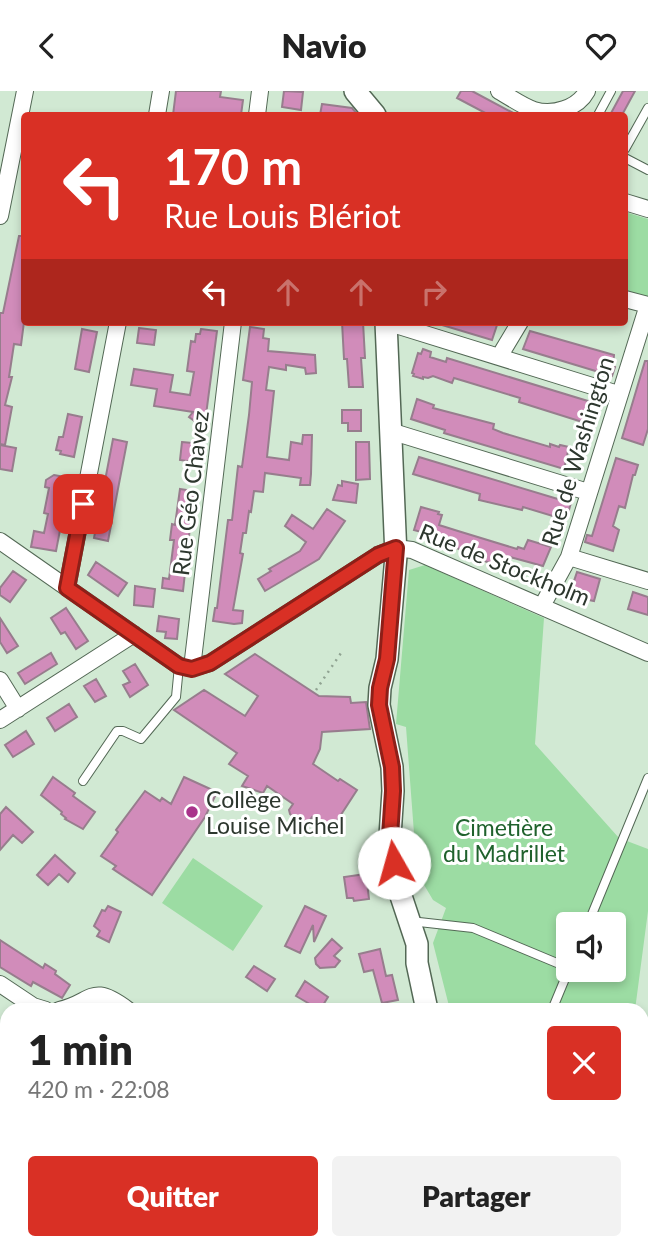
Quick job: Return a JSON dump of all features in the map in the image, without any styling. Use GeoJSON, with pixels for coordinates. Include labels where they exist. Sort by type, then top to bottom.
{"type":"FeatureCollection","features":[{"type":"Feature","properties":{"kind":"street"},"geometry":{"type":"LineString","coordinates":[[0,216],[24,91]]}},
{"type":"Feature","properties":{"kind":"street"},"geometry":{"type":"LineString","coordinates":[[158,112],[161,91]]}},
{"type":"Feature","properties":{"kind":"street"},"geometry":{"type":"LineString","coordinates":[[257,112],[260,91]]}},
{"type":"Feature","properties":{"kind":"street"},"geometry":{"type":"LineString","coordinates":[[355,91],[372,112]]}},
{"type":"Feature","properties":{"kind":"street"},"geometry":{"type":"LineString","coordinates":[[499,91],[534,110],[558,111],[582,101],[587,91]]}},
{"type":"Feature","properties":{"kind":"street"},"geometry":{"type":"LineString","coordinates":[[628,203],[648,209]]}},
{"type":"Feature","properties":{"kind":"street"},"geometry":{"type":"LineString","coordinates":[[628,300],[648,305]]}},
{"type":"Feature","properties":{"kind":"street","name":"Rue de Washington"},"geometry":{"type":"LineString","coordinates":[[542,606],[569,557],[648,305]]}},
{"type":"Feature","properties":{"kind":"street"},"geometry":{"type":"LineString","coordinates":[[67,588],[117,326]]}},
{"type":"Feature","properties":{"kind":"street","name":"Rue Géo Chavez"},"geometry":{"type":"LineString","coordinates":[[186,667],[232,326]]}},
{"type":"Feature","properties":{"kind":"street","name":"Rue de Stockholm"},"geometry":{"type":"LineString","coordinates":[[386,326],[396,548],[412,550],[648,653]]}},
{"type":"Feature","properties":{"kind":"street"},"geometry":{"type":"LineString","coordinates":[[399,326],[618,394]]}},
{"type":"Feature","properties":{"kind":"street"},"geometry":{"type":"LineString","coordinates":[[499,357],[518,326]]}},
{"type":"Feature","properties":{"kind":"street"},"geometry":{"type":"LineString","coordinates":[[390,431],[588,492]]}},
{"type":"Feature","properties":{"kind":"street"},"geometry":{"type":"LineString","coordinates":[[0,541],[134,635],[186,667],[210,663],[378,555],[396,548],[387,659],[379,705],[392,767],[390,836],[399,890],[417,944],[417,963],[426,1003]]}},
{"type":"Feature","properties":{"kind":"street"},"geometry":{"type":"LineString","coordinates":[[569,557],[648,581]]}},
{"type":"Feature","properties":{"kind":"street"},"geometry":{"type":"LineString","coordinates":[[0,720],[134,635]]}},
{"type":"Feature","properties":{"kind":"street"},"geometry":{"type":"LineString","coordinates":[[0,680],[18,709]]}},
{"type":"Feature","properties":{"kind":"street"},"geometry":{"type":"LineString","coordinates":[[0,984],[29,1003]]}},
{"type":"Feature","properties":{"kind":"street"},"geometry":{"type":"LineString","coordinates":[[76,1003],[88,996],[100,995],[115,1003]]}},
{"type":"Feature","properties":{"kind":"lane"},"geometry":{"type":"LineString","coordinates":[[600,112],[611,91]]}},
{"type":"Feature","properties":{"kind":"lane"},"geometry":{"type":"LineString","coordinates":[[628,144],[648,108]]}},
{"type":"Feature","properties":{"kind":"lane"},"geometry":{"type":"LineString","coordinates":[[628,159],[648,170]]}},
{"type":"Feature","properties":{"kind":"lane"},"geometry":{"type":"LineString","coordinates":[[83,781],[117,731],[141,739],[176,697],[186,667]]}},
{"type":"Feature","properties":{"kind":"lane"},"geometry":{"type":"LineString","coordinates":[[593,912],[648,778]]}},
{"type":"Feature","properties":{"kind":"lane"},"geometry":{"type":"LineString","coordinates":[[412,924],[419,922],[473,929],[556,964]]}},
{"type":"Feature","properties":{"kind":"lane"},"geometry":{"type":"LineString","coordinates":[[555,1003],[564,982]]}},
{"type":"Feature","properties":{"kind":"path"},"geometry":{"type":"LineString","coordinates":[[316,691],[341,653]]}},
{"type":"Feature","properties":{"kind":"green space"},"geometry":{"type":"Polygon","coordinates":[[[628,213],[648,219],[648,301],[628,295],[628,213]]]}},
{"type":"Feature","properties":{"kind":"green space","name":"Cimetière du Madrillet"},"geometry":{"type":"Polygon","coordinates":[[[425,565],[544,618],[535,744],[619,838],[648,849],[648,911],[636,1003],[448,1003],[433,943],[446,908],[433,900],[417,873],[406,727],[396,724],[409,570],[425,565]]]}},
{"type":"Feature","properties":{"kind":"green space"},"geometry":{"type":"Polygon","coordinates":[[[193,858],[263,906],[233,951],[162,903],[193,858]]]}},
{"type":"Feature","properties":{"kind":"building"},"geometry":{"type":"Polygon","coordinates":[[[176,91],[221,91],[220,97],[243,100],[241,112],[173,112],[176,91]]]}},
{"type":"Feature","properties":{"kind":"building"},"geometry":{"type":"Polygon","coordinates":[[[284,91],[303,92],[301,110],[282,107],[284,91]]]}},
{"type":"Feature","properties":{"kind":"building"},"geometry":{"type":"Polygon","coordinates":[[[461,91],[472,91],[511,112],[483,112],[457,98],[461,91]]]}},
{"type":"Feature","properties":{"kind":"building"},"geometry":{"type":"Polygon","coordinates":[[[623,91],[635,91],[624,112],[612,112],[623,91]]]}},
{"type":"Feature","properties":{"kind":"building"},"geometry":{"type":"Polygon","coordinates":[[[322,104],[352,108],[355,112],[321,112],[322,104]]]}},
{"type":"Feature","properties":{"kind":"building"},"geometry":{"type":"Polygon","coordinates":[[[21,236],[21,326],[23,326],[21,345],[14,344],[9,377],[12,377],[5,405],[12,407],[5,445],[0,444],[0,313],[3,313],[21,236]]]}},
{"type":"Feature","properties":{"kind":"building"},"geometry":{"type":"Polygon","coordinates":[[[342,326],[363,326],[365,358],[361,358],[363,387],[349,387],[347,359],[344,359],[342,326]]]}},
{"type":"Feature","properties":{"kind":"building"},"geometry":{"type":"Polygon","coordinates":[[[445,326],[497,326],[492,340],[445,326]]]}},
{"type":"Feature","properties":{"kind":"building"},"geometry":{"type":"Polygon","coordinates":[[[250,327],[264,329],[263,338],[269,339],[268,351],[315,355],[316,373],[306,374],[305,368],[286,365],[286,370],[269,367],[266,390],[274,391],[267,457],[289,460],[291,442],[302,444],[303,435],[312,435],[311,474],[310,485],[300,485],[301,478],[265,473],[263,492],[254,491],[246,533],[243,533],[240,553],[243,554],[233,610],[243,611],[242,623],[234,624],[213,621],[228,520],[232,520],[238,466],[242,467],[249,415],[252,382],[243,380],[250,327]]]}},
{"type":"Feature","properties":{"kind":"building"},"geometry":{"type":"Polygon","coordinates":[[[139,328],[156,330],[154,345],[137,343],[139,328]]]}},
{"type":"Feature","properties":{"kind":"building"},"geometry":{"type":"Polygon","coordinates":[[[82,329],[97,332],[89,372],[75,369],[82,329]]]}},
{"type":"Feature","properties":{"kind":"building"},"geometry":{"type":"Polygon","coordinates":[[[201,329],[217,331],[206,415],[200,425],[189,417],[193,412],[154,406],[157,389],[131,385],[134,369],[173,375],[170,392],[190,395],[194,372],[187,371],[191,341],[195,342],[196,334],[200,334],[201,329]]]}},
{"type":"Feature","properties":{"kind":"building"},"geometry":{"type":"Polygon","coordinates":[[[530,331],[614,355],[615,367],[612,376],[523,349],[530,331]]]}},
{"type":"Feature","properties":{"kind":"building"},"geometry":{"type":"Polygon","coordinates":[[[423,349],[431,352],[430,357],[446,362],[447,358],[601,405],[595,426],[519,402],[520,398],[454,378],[452,383],[433,376],[423,379],[413,376],[418,353],[421,354],[423,349]]]}},
{"type":"Feature","properties":{"kind":"building"},"geometry":{"type":"Polygon","coordinates":[[[645,361],[648,361],[648,429],[643,445],[622,438],[645,361]]]}},
{"type":"Feature","properties":{"kind":"building"},"geometry":{"type":"Polygon","coordinates":[[[417,399],[434,405],[433,408],[494,424],[493,429],[503,433],[550,447],[550,444],[569,447],[564,469],[444,433],[445,430],[411,419],[417,399]]]}},
{"type":"Feature","properties":{"kind":"building"},"geometry":{"type":"Polygon","coordinates":[[[342,410],[361,410],[361,431],[348,431],[348,423],[342,423],[342,410]]]}},
{"type":"Feature","properties":{"kind":"building"},"geometry":{"type":"Polygon","coordinates":[[[68,414],[82,417],[74,457],[60,454],[61,451],[56,450],[59,437],[63,437],[68,414]]]}},
{"type":"Feature","properties":{"kind":"building"},"geometry":{"type":"Polygon","coordinates":[[[113,439],[127,442],[108,541],[94,538],[113,439]]]}},
{"type":"Feature","properties":{"kind":"building"},"geometry":{"type":"Polygon","coordinates":[[[182,442],[202,444],[200,463],[180,460],[182,442]]]}},
{"type":"Feature","properties":{"kind":"building"},"geometry":{"type":"Polygon","coordinates":[[[356,442],[369,442],[370,479],[356,480],[356,442]]]}},
{"type":"Feature","properties":{"kind":"building"},"geometry":{"type":"Polygon","coordinates":[[[0,445],[16,448],[12,471],[0,469],[0,445]]]}},
{"type":"Feature","properties":{"kind":"building"},"geometry":{"type":"Polygon","coordinates":[[[419,457],[571,503],[566,520],[523,507],[522,510],[479,500],[480,494],[413,474],[419,457]]]}},
{"type":"Feature","properties":{"kind":"building"},"geometry":{"type":"Polygon","coordinates":[[[616,458],[638,465],[625,508],[619,506],[613,526],[619,530],[613,551],[585,542],[587,535],[592,536],[616,458]]]}},
{"type":"Feature","properties":{"kind":"building"},"geometry":{"type":"Polygon","coordinates":[[[54,475],[70,478],[56,551],[31,547],[34,531],[44,533],[48,514],[44,513],[49,488],[45,487],[46,480],[54,475]]]}},
{"type":"Feature","properties":{"kind":"building"},"geometry":{"type":"Polygon","coordinates":[[[342,481],[358,484],[356,503],[333,500],[338,485],[342,486],[342,481]]]}},
{"type":"Feature","properties":{"kind":"building"},"geometry":{"type":"Polygon","coordinates":[[[180,489],[194,491],[183,591],[162,588],[163,578],[169,579],[174,540],[170,540],[180,489]]]}},
{"type":"Feature","properties":{"kind":"building"},"geometry":{"type":"Polygon","coordinates":[[[421,507],[439,512],[438,514],[442,515],[439,525],[458,531],[517,549],[524,549],[528,540],[551,547],[543,566],[510,557],[506,568],[484,561],[486,557],[453,547],[455,541],[414,530],[421,507]]]}},
{"type":"Feature","properties":{"kind":"building"},"geometry":{"type":"Polygon","coordinates":[[[327,509],[345,521],[319,559],[265,591],[258,579],[271,571],[269,569],[300,551],[306,542],[285,526],[292,515],[313,529],[327,509]]]}},
{"type":"Feature","properties":{"kind":"building"},"geometry":{"type":"Polygon","coordinates":[[[96,562],[127,583],[118,596],[88,575],[96,562]]]}},
{"type":"Feature","properties":{"kind":"building"},"geometry":{"type":"Polygon","coordinates":[[[13,571],[26,580],[10,602],[0,595],[0,588],[13,571]]]}},
{"type":"Feature","properties":{"kind":"building"},"geometry":{"type":"Polygon","coordinates":[[[577,572],[600,579],[594,601],[569,596],[577,572]]]}},
{"type":"Feature","properties":{"kind":"building"},"geometry":{"type":"Polygon","coordinates":[[[135,586],[155,589],[153,607],[134,605],[135,586]]]}},
{"type":"Feature","properties":{"kind":"building"},"geometry":{"type":"Polygon","coordinates":[[[633,592],[648,597],[648,615],[628,609],[633,592]]]}},
{"type":"Feature","properties":{"kind":"building"},"geometry":{"type":"Polygon","coordinates":[[[66,608],[88,641],[76,649],[65,632],[61,634],[51,618],[66,608]]]}},
{"type":"Feature","properties":{"kind":"building"},"geometry":{"type":"Polygon","coordinates":[[[159,616],[179,619],[177,639],[165,638],[166,632],[157,631],[159,616]]]}},
{"type":"Feature","properties":{"kind":"building"},"geometry":{"type":"Polygon","coordinates":[[[0,618],[18,646],[7,653],[0,642],[0,618]]]}},
{"type":"Feature","properties":{"kind":"building"},"geometry":{"type":"Polygon","coordinates":[[[51,653],[57,664],[25,684],[18,673],[51,653]]]}},
{"type":"Feature","properties":{"kind":"building"},"geometry":{"type":"Polygon","coordinates":[[[255,654],[319,696],[350,697],[351,703],[366,702],[370,729],[322,732],[320,749],[313,764],[357,790],[331,830],[312,817],[304,828],[290,814],[289,810],[293,804],[267,786],[263,793],[242,786],[248,776],[229,764],[237,753],[174,710],[204,690],[245,716],[258,696],[225,674],[255,654]]]}},
{"type":"Feature","properties":{"kind":"building"},"geometry":{"type":"Polygon","coordinates":[[[135,664],[148,685],[130,697],[123,685],[130,682],[123,671],[135,664]]]}},
{"type":"Feature","properties":{"kind":"building"},"geometry":{"type":"Polygon","coordinates":[[[96,679],[106,696],[95,702],[84,686],[96,679]]]}},
{"type":"Feature","properties":{"kind":"building"},"geometry":{"type":"Polygon","coordinates":[[[69,704],[77,717],[55,731],[47,718],[69,704]]]}},
{"type":"Feature","properties":{"kind":"building"},"geometry":{"type":"Polygon","coordinates":[[[26,731],[34,744],[13,757],[5,745],[26,731]]]}},
{"type":"Feature","properties":{"kind":"building"},"geometry":{"type":"Polygon","coordinates":[[[53,777],[95,812],[83,829],[65,819],[62,812],[41,795],[53,777]]]}},
{"type":"Feature","properties":{"kind":"building"},"geometry":{"type":"Polygon","coordinates":[[[184,777],[217,792],[205,817],[152,895],[113,869],[116,866],[101,856],[118,832],[116,830],[145,791],[160,801],[162,798],[171,804],[184,777]]]}},
{"type":"Feature","properties":{"kind":"building"},"geometry":{"type":"Polygon","coordinates":[[[6,807],[33,832],[22,843],[13,835],[0,850],[0,814],[6,807]]]}},
{"type":"Feature","properties":{"kind":"building"},"geometry":{"type":"Polygon","coordinates":[[[55,855],[75,873],[68,882],[59,874],[48,885],[37,875],[55,855]]]}},
{"type":"Feature","properties":{"kind":"building"},"geometry":{"type":"Polygon","coordinates":[[[366,874],[369,899],[354,901],[353,898],[347,898],[344,877],[366,874]]]}},
{"type":"Feature","properties":{"kind":"building"},"geometry":{"type":"Polygon","coordinates":[[[108,906],[121,912],[109,942],[97,936],[100,931],[94,926],[102,910],[105,911],[108,906]]]}},
{"type":"Feature","properties":{"kind":"building"},"geometry":{"type":"Polygon","coordinates":[[[305,906],[326,916],[314,942],[313,925],[300,953],[285,946],[305,906]]]}},
{"type":"Feature","properties":{"kind":"building"},"geometry":{"type":"Polygon","coordinates":[[[332,939],[342,948],[334,956],[340,961],[335,967],[320,968],[315,958],[332,939]]]}},
{"type":"Feature","properties":{"kind":"building"},"geometry":{"type":"Polygon","coordinates":[[[0,940],[43,968],[45,964],[56,971],[55,974],[70,985],[62,998],[33,982],[31,986],[0,967],[0,940]]]}},
{"type":"Feature","properties":{"kind":"building"},"geometry":{"type":"Polygon","coordinates":[[[380,949],[386,976],[392,975],[398,1000],[382,1003],[373,970],[364,972],[359,954],[380,949]]]}},
{"type":"Feature","properties":{"kind":"building"},"geometry":{"type":"Polygon","coordinates":[[[254,966],[275,979],[267,991],[246,977],[254,966]]]}},
{"type":"Feature","properties":{"kind":"building"},"geometry":{"type":"Polygon","coordinates":[[[305,981],[328,997],[324,1003],[308,1003],[296,996],[305,981]]]}},
{"type":"Feature","properties":{"kind":"place","name":"Collège Louise Michel"},"geometry":{"type":"Point","coordinates":[192,812]}},
{"type":"Feature","properties":{"kind":"route"},"geometry":{"type":"LineString","coordinates":[[83,504],[67,588],[179,666],[192,669],[210,663],[378,555],[396,548],[387,659],[379,705],[392,767],[390,836],[394,863]]}}]}
